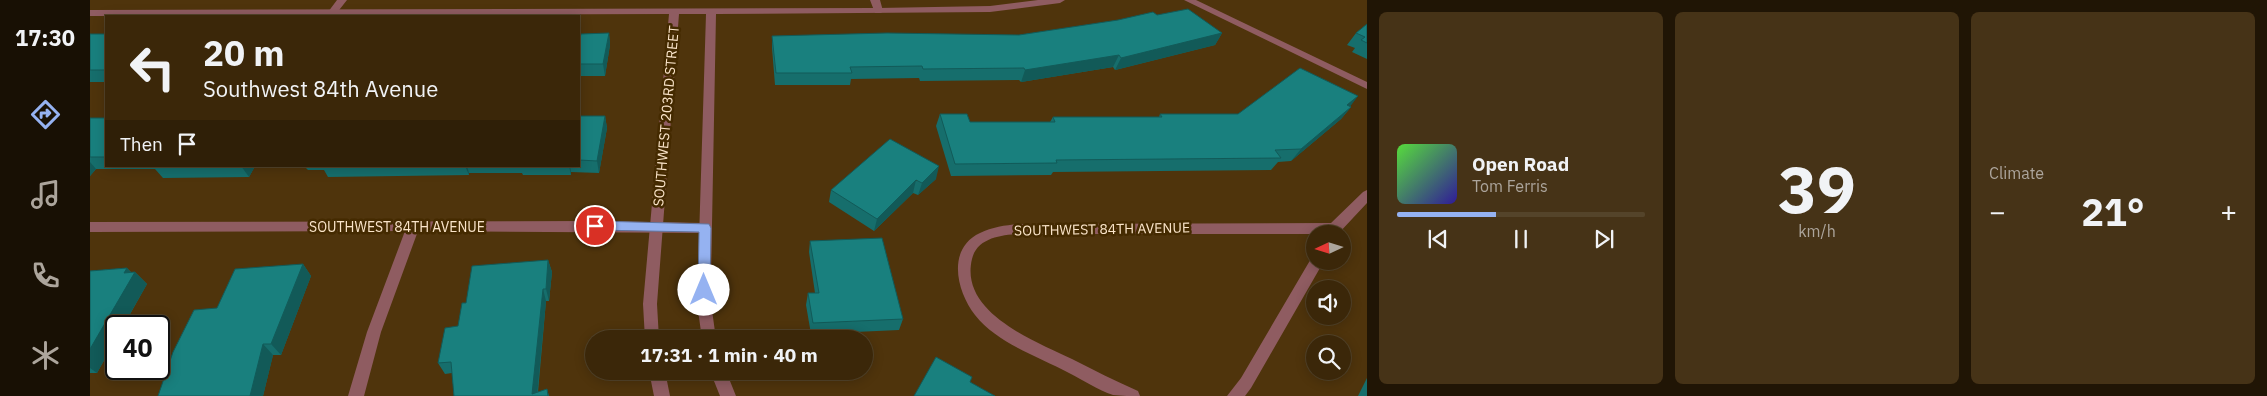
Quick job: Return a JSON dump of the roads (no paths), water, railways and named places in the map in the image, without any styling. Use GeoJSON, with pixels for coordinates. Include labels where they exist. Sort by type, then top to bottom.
{"type":"FeatureCollection","features":[{"type":"Feature","properties":{"kind":"street"},"geometry":{"type":"LineString","coordinates":[[333,12],[342,0]]}},
{"type":"Feature","properties":{"kind":"street"},"geometry":{"type":"LineString","coordinates":[[875,0],[878,11]]}},
{"type":"Feature","properties":{"kind":"street"},"geometry":{"type":"LineString","coordinates":[[90,12],[711,13],[878,11],[990,9],[1060,0]]}},
{"type":"Feature","properties":{"kind":"street"},"geometry":{"type":"LineString","coordinates":[[1189,0],[1367,86]]}},
{"type":"Feature","properties":{"kind":"street","name":"SOUTHWEST 203RD STREET"},"geometry":{"type":"LineString","coordinates":[[651,330],[650,304],[674,12]]}},
{"type":"Feature","properties":{"kind":"street"},"geometry":{"type":"LineString","coordinates":[[708,330],[704,303],[711,13]]}},
{"type":"Feature","properties":{"kind":"street","name":"SOUTHWEST 84TH AVENUE"},"geometry":{"type":"LineString","coordinates":[[1339,225],[1367,195]]}},
{"type":"Feature","properties":{"kind":"street"},"geometry":{"type":"LineString","coordinates":[[356,396],[374,332],[413,227]]}},
{"type":"Feature","properties":{"kind":"street","name":"SOUTHWEST 84TH AVENUE"},"geometry":{"type":"LineString","coordinates":[[90,228],[705,228]]}},
{"type":"Feature","properties":{"kind":"street","name":"SOUTHWEST 84TH AVENUE"},"geometry":{"type":"LineString","coordinates":[[1132,396],[1012,337],[980,311],[967,288],[964,276],[964,264],[971,245],[991,233],[1008,229],[1306,231]]}},
{"type":"Feature","properties":{"kind":"street"},"geometry":{"type":"LineString","coordinates":[[1235,396],[1246,383],[1312,270]]}},
{"type":"Feature","properties":{"kind":"street"},"geometry":{"type":"LineString","coordinates":[[659,380],[662,396]]}},
{"type":"Feature","properties":{"kind":"street"},"geometry":{"type":"LineString","coordinates":[[722,380],[728,396]]}}]}
